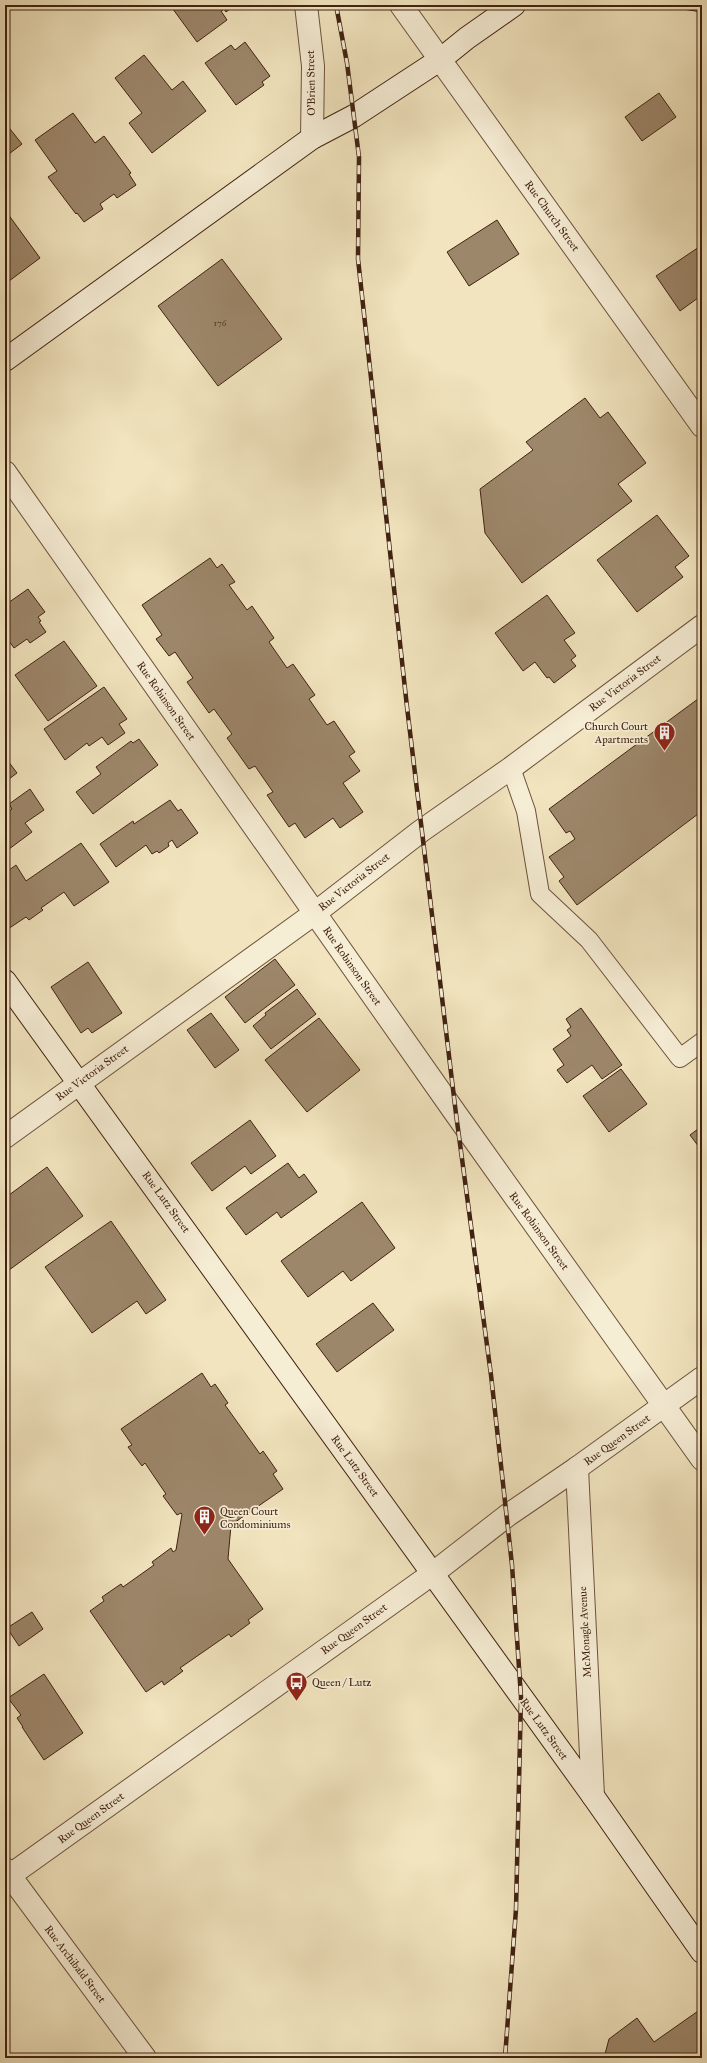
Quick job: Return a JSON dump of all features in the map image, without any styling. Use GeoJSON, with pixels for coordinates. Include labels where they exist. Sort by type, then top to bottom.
{"type":"FeatureCollection","features":[{"type":"Feature","properties":{"kind":"street","name":"O'Brien Street"},"geometry":{"type":"LineString","coordinates":[[306,5],[313,66],[312,138]]}},
{"type":"Feature","properties":{"kind":"street","name":"Rue Church Street"},"geometry":{"type":"LineString","coordinates":[[401,5],[702,426]]}},
{"type":"Feature","properties":{"kind":"street"},"geometry":{"type":"LineString","coordinates":[[5,360],[312,138],[354,116],[441,59],[467,38],[514,5]]}},
{"type":"Feature","properties":{"kind":"street","name":"Rue Robinson Street"},"geometry":{"type":"LineString","coordinates":[[5,472],[702,1459]]}},
{"type":"Feature","properties":{"kind":"street","name":"Rue Victoria Street"},"geometry":{"type":"LineString","coordinates":[[5,1137],[315,913],[421,831],[511,768],[702,626]]}},
{"type":"Feature","properties":{"kind":"street","name":"Rue Lutz Street"},"geometry":{"type":"LineString","coordinates":[[5,981],[80,1082],[432,1574],[593,1796],[702,1952]]}},
{"type":"Feature","properties":{"kind":"street","name":"Rue Queen Street"},"geometry":{"type":"LineString","coordinates":[[7,1875],[432,1574],[508,1515],[578,1468],[702,1378]]}},
{"type":"Feature","properties":{"kind":"street","name":"McMonagle Avenue"},"geometry":{"type":"LineString","coordinates":[[578,1468],[593,1796]]}},
{"type":"Feature","properties":{"kind":"street","name":"Rue Archibald Street"},"geometry":{"type":"LineString","coordinates":[[7,1875],[145,2058]]}},
{"type":"Feature","properties":{"kind":"lane"},"geometry":{"type":"LineString","coordinates":[[511,768],[526,811],[540,894],[589,940],[680,1058],[702,1042]]}},
{"type":"Feature","properties":{"kind":"building"},"geometry":{"type":"Polygon","coordinates":[[[170,5],[235,5],[226,12],[224,9],[221,11],[227,20],[197,42],[170,5]]]}},
{"type":"Feature","properties":{"kind":"building"},"geometry":{"type":"Polygon","coordinates":[[[668,5],[702,5],[702,12],[670,7],[668,5]]]}},
{"type":"Feature","properties":{"kind":"building"},"geometry":{"type":"Polygon","coordinates":[[[245,42],[270,76],[262,82],[264,85],[236,105],[205,63],[231,45],[235,50],[245,42]]]}},
{"type":"Feature","properties":{"kind":"building"},"geometry":{"type":"Polygon","coordinates":[[[144,55],[172,90],[183,81],[206,111],[152,153],[129,123],[142,113],[115,78],[144,55]]]}},
{"type":"Feature","properties":{"kind":"building"},"geometry":{"type":"Polygon","coordinates":[[[659,93],[676,117],[642,141],[625,117],[659,93]]]}},
{"type":"Feature","properties":{"kind":"building"},"geometry":{"type":"Polygon","coordinates":[[[73,113],[95,143],[104,136],[131,173],[129,174],[136,185],[117,198],[114,194],[100,204],[103,209],[84,222],[77,213],[76,214],[48,177],[57,171],[35,140],[73,113]]]}},
{"type":"Feature","properties":{"kind":"building"},"geometry":{"type":"Polygon","coordinates":[[[6,124],[22,144],[5,157],[5,125],[6,124]]]}},
{"type":"Feature","properties":{"kind":"building"},"geometry":{"type":"Polygon","coordinates":[[[5,210],[40,258],[5,284],[5,210]]]}},
{"type":"Feature","properties":{"kind":"building"},"geometry":{"type":"Polygon","coordinates":[[[497,220],[519,254],[469,286],[447,252],[497,220]]]}},
{"type":"Feature","properties":{"kind":"building"},"geometry":{"type":"Polygon","coordinates":[[[702,245],[702,295],[680,311],[656,276],[702,245]]]}},
{"type":"Feature","properties":{"kind":"building"},"geometry":{"type":"Polygon","coordinates":[[[222,259],[282,339],[218,386],[158,306],[222,259]]]}},
{"type":"Feature","properties":{"kind":"building"},"geometry":{"type":"Polygon","coordinates":[[[585,398],[600,418],[608,412],[646,463],[618,484],[632,501],[522,583],[485,533],[480,489],[533,450],[526,442],[585,398]]]}},
{"type":"Feature","properties":{"kind":"building"},"geometry":{"type":"Polygon","coordinates":[[[657,515],[689,556],[675,567],[683,577],[637,612],[597,560],[657,515]]]}},
{"type":"Feature","properties":{"kind":"building"},"geometry":{"type":"Polygon","coordinates":[[[210,558],[217,568],[222,564],[235,582],[229,585],[247,610],[252,606],[274,638],[269,642],[287,668],[293,664],[315,695],[309,699],[327,725],[334,721],[355,752],[349,756],[360,771],[343,783],[363,812],[340,828],[333,818],[305,838],[295,823],[289,827],[267,795],[273,792],[255,766],[249,769],[227,738],[232,734],[214,709],[209,713],[187,682],[193,678],[175,652],[169,656],[156,639],[162,635],[142,605],[210,558]]]}},
{"type":"Feature","properties":{"kind":"building"},"geometry":{"type":"Polygon","coordinates":[[[28,589],[45,612],[38,617],[41,621],[39,622],[46,632],[30,643],[27,639],[14,648],[7,638],[5,640],[5,605],[28,589]]]}},
{"type":"Feature","properties":{"kind":"building"},"geometry":{"type":"Polygon","coordinates":[[[547,595],[575,633],[564,640],[576,656],[571,660],[576,666],[554,683],[549,677],[547,678],[535,662],[523,671],[495,633],[547,595]]]}},
{"type":"Feature","properties":{"kind":"building"},"geometry":{"type":"Polygon","coordinates":[[[64,641],[97,686],[48,721],[15,675],[64,641]]]}},
{"type":"Feature","properties":{"kind":"building"},"geometry":{"type":"Polygon","coordinates":[[[104,687],[127,719],[119,724],[125,733],[108,745],[102,737],[89,746],[87,743],[65,760],[44,729],[104,687]]]}},
{"type":"Feature","properties":{"kind":"building","name":"Church Court Apartments"},"geometry":{"type":"Polygon","coordinates":[[[702,696],[702,811],[577,905],[559,881],[564,877],[549,857],[575,839],[570,831],[566,833],[549,809],[702,696]]]}},
{"type":"Feature","properties":{"kind":"building"},"geometry":{"type":"Polygon","coordinates":[[[139,739],[158,765],[93,814],[76,792],[101,774],[96,767],[131,741],[133,743],[139,739]]]}},
{"type":"Feature","properties":{"kind":"building"},"geometry":{"type":"Polygon","coordinates":[[[5,757],[17,773],[5,782],[5,757]]]}},
{"type":"Feature","properties":{"kind":"building"},"geometry":{"type":"Polygon","coordinates":[[[30,789],[44,810],[25,823],[32,832],[5,852],[5,815],[12,809],[9,804],[30,789]]]}},
{"type":"Feature","properties":{"kind":"building"},"geometry":{"type":"Polygon","coordinates":[[[170,800],[178,811],[181,809],[198,833],[177,848],[172,840],[168,843],[169,846],[159,853],[157,851],[152,854],[146,845],[116,867],[100,844],[133,821],[134,824],[170,800]]]}},
{"type":"Feature","properties":{"kind":"building"},"geometry":{"type":"Polygon","coordinates":[[[81,843],[109,882],[74,906],[64,892],[41,908],[43,910],[29,920],[26,917],[5,931],[5,873],[16,865],[26,881],[81,843]]]}},
{"type":"Feature","properties":{"kind":"building"},"geometry":{"type":"Polygon","coordinates":[[[275,959],[295,985],[245,1023],[225,997],[275,959]]]}},
{"type":"Feature","properties":{"kind":"building"},"geometry":{"type":"Polygon","coordinates":[[[88,962],[122,1013],[92,1033],[88,1028],[81,1033],[51,987],[88,962]]]}},
{"type":"Feature","properties":{"kind":"building"},"geometry":{"type":"Polygon","coordinates":[[[297,989],[316,1014],[271,1049],[253,1026],[266,1015],[265,1013],[297,989]]]}},
{"type":"Feature","properties":{"kind":"building"},"geometry":{"type":"Polygon","coordinates":[[[581,1008],[622,1065],[602,1079],[592,1065],[567,1083],[557,1070],[564,1065],[553,1049],[571,1036],[567,1030],[571,1027],[566,1019],[581,1008]]]}},
{"type":"Feature","properties":{"kind":"building"},"geometry":{"type":"Polygon","coordinates":[[[211,1013],[239,1050],[215,1068],[187,1030],[211,1013]]]}},
{"type":"Feature","properties":{"kind":"building"},"geometry":{"type":"Polygon","coordinates":[[[319,1018],[360,1070],[307,1112],[265,1060],[319,1018]]]}},
{"type":"Feature","properties":{"kind":"building"},"geometry":{"type":"Polygon","coordinates":[[[621,1069],[647,1104],[609,1132],[583,1096],[621,1069]]]}},
{"type":"Feature","properties":{"kind":"building"},"geometry":{"type":"Polygon","coordinates":[[[250,1120],[276,1156],[251,1174],[245,1166],[212,1191],[191,1163],[250,1120]]]}},
{"type":"Feature","properties":{"kind":"building"},"geometry":{"type":"Polygon","coordinates":[[[702,1126],[702,1151],[690,1135],[702,1126]]]}},
{"type":"Feature","properties":{"kind":"building"},"geometry":{"type":"Polygon","coordinates":[[[288,1163],[299,1178],[304,1174],[317,1192],[281,1218],[277,1212],[246,1235],[226,1208],[288,1163]]]}},
{"type":"Feature","properties":{"kind":"building"},"geometry":{"type":"Polygon","coordinates":[[[47,1167],[83,1216],[5,1273],[5,1198],[47,1167]]]}},
{"type":"Feature","properties":{"kind":"building"},"geometry":{"type":"Polygon","coordinates":[[[362,1202],[395,1248],[351,1281],[343,1271],[308,1297],[281,1261],[362,1202]]]}},
{"type":"Feature","properties":{"kind":"building"},"geometry":{"type":"Polygon","coordinates":[[[111,1221],[166,1300],[146,1314],[137,1301],[92,1333],[45,1267],[111,1221]]]}},
{"type":"Feature","properties":{"kind":"building"},"geometry":{"type":"Polygon","coordinates":[[[373,1303],[394,1330],[337,1372],[316,1344],[373,1303]]]}},
{"type":"Feature","properties":{"kind":"building","name":"Queen Court Condominiums"},"geometry":{"type":"Polygon","coordinates":[[[202,1373],[211,1387],[215,1384],[228,1403],[225,1405],[260,1454],[263,1451],[277,1471],[273,1474],[283,1489],[231,1525],[228,1559],[263,1609],[248,1620],[250,1623],[231,1637],[229,1634],[180,1668],[183,1671],[164,1685],[162,1681],[146,1692],[90,1611],[104,1601],[102,1597],[121,1584],[123,1587],[154,1565],[152,1562],[171,1548],[173,1552],[176,1550],[182,1514],[177,1515],[163,1496],[166,1494],[145,1463],[142,1466],[128,1447],[132,1445],[121,1429],[202,1373]]]}},
{"type":"Feature","properties":{"kind":"building"},"geometry":{"type":"Polygon","coordinates":[[[32,1612],[43,1629],[19,1646],[7,1628],[32,1612]]]}},
{"type":"Feature","properties":{"kind":"building"},"geometry":{"type":"Polygon","coordinates":[[[44,1674],[83,1733],[44,1760],[17,1718],[21,1715],[8,1698],[44,1674]]]}},
{"type":"Feature","properties":{"kind":"building"},"geometry":{"type":"Polygon","coordinates":[[[701,2009],[702,2058],[604,2058],[609,2039],[637,2018],[654,2042],[701,2009]]]}},
{"type":"Feature","properties":{"kind":"railway"},"geometry":{"type":"LineString","coordinates":[[336,5],[347,63],[359,157],[358,259],[407,707],[456,1114],[491,1375],[512,1565],[521,1697],[516,1909],[505,2058]]}},
{"type":"Feature","properties":{"kind":"place","name":"Church Court Apartments"},"geometry":{"type":"Point","coordinates":[664,752]}},
{"type":"Feature","properties":{"kind":"place","name":"Queen Court Condominiums"},"geometry":{"type":"Point","coordinates":[204,1536]}},
{"type":"Feature","properties":{"kind":"place","name":"Queen / Lutz"},"geometry":{"type":"Point","coordinates":[296,1702]}}]}
